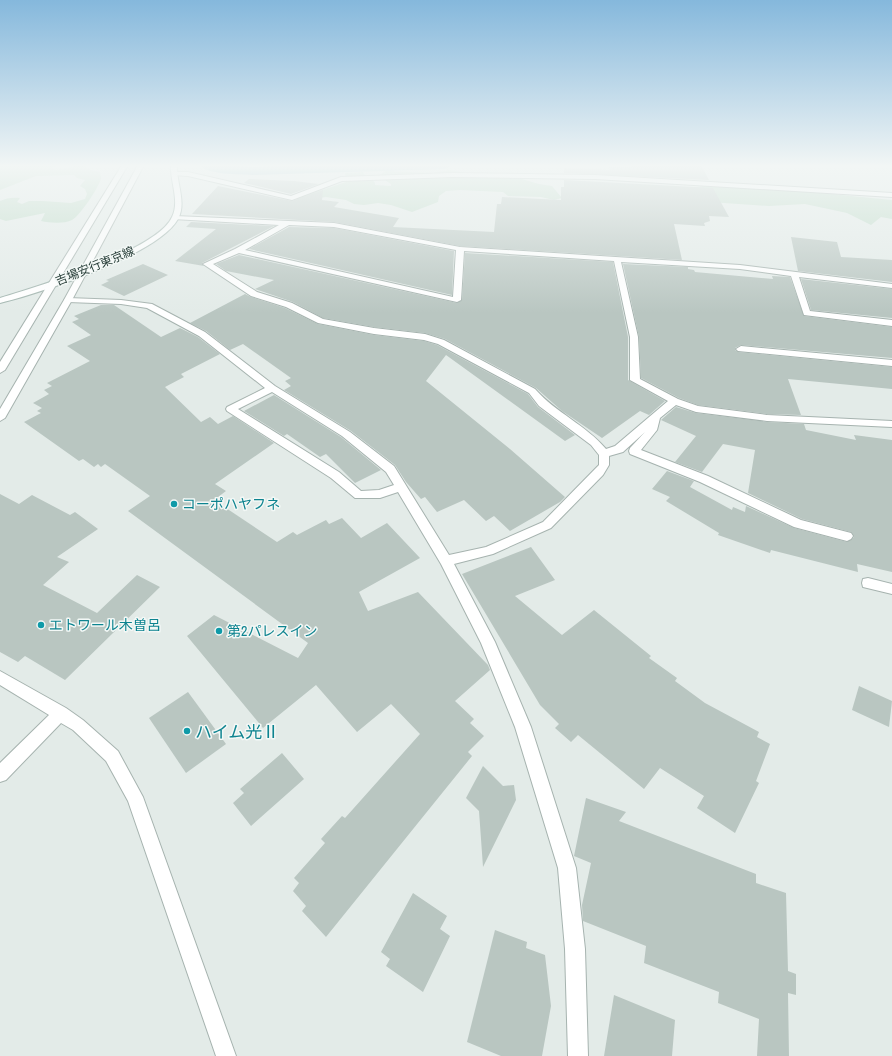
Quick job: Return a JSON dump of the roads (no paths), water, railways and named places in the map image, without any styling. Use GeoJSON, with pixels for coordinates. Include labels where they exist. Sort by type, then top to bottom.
{"type":"FeatureCollection","features":[{"type":"Feature","properties":{"kind":"street"},"geometry":{"type":"LineString","coordinates":[[0,370],[96,214]]}},
{"type":"Feature","properties":{"kind":"street"},"geometry":{"type":"LineString","coordinates":[[0,418],[68,300],[115,214]]}},
{"type":"Feature","properties":{"kind":"street"},"geometry":{"type":"LineString","coordinates":[[176,214],[175,218],[334,225],[460,249],[740,267],[892,286]]}},
{"type":"Feature","properties":{"kind":"street","name":"吉場安行東京線"},"geometry":{"type":"LineString","coordinates":[[0,301],[53,284],[131,252],[147,244],[166,230],[175,218]]}},
{"type":"Feature","properties":{"kind":"street"},"geometry":{"type":"LineString","coordinates":[[289,222],[238,250],[207,264],[254,294],[289,305],[322,321],[374,331],[425,337],[441,342],[532,391],[543,404],[595,443],[604,454],[604,465],[599,472],[547,525],[489,551],[446,561]]}},
{"type":"Feature","properties":{"kind":"street"},"geometry":{"type":"LineString","coordinates":[[238,250],[457,300],[460,249]]}},
{"type":"Feature","properties":{"kind":"street"},"geometry":{"type":"LineString","coordinates":[[617,258],[634,337],[635,380],[675,401],[696,409],[742,416],[892,424]]}},
{"type":"Feature","properties":{"kind":"street"},"geometry":{"type":"LineString","coordinates":[[794,274],[808,312],[892,322]]}},
{"type":"Feature","properties":{"kind":"street"},"geometry":{"type":"LineString","coordinates":[[68,300],[121,302],[149,306],[202,334],[272,388],[346,434],[390,469],[399,487],[446,561],[488,642],[523,727],[567,868],[575,949],[578,1056]]}},
{"type":"Feature","properties":{"kind":"street"},"geometry":{"type":"LineString","coordinates":[[741,349],[892,363]]}},
{"type":"Feature","properties":{"kind":"street"},"geometry":{"type":"LineString","coordinates":[[272,388],[231,408],[335,475],[360,495],[380,494],[399,487]]}},
{"type":"Feature","properties":{"kind":"street"},"geometry":{"type":"LineString","coordinates":[[604,454],[619,449],[675,401]]}},
{"type":"Feature","properties":{"kind":"street"},"geometry":{"type":"LineString","coordinates":[[655,417],[652,430],[634,451],[704,479],[798,524],[847,536]]}},
{"type":"Feature","properties":{"kind":"street"},"geometry":{"type":"LineString","coordinates":[[868,583],[892,590]]}},
{"type":"Feature","properties":{"kind":"street"},"geometry":{"type":"LineString","coordinates":[[0,677],[61,713],[78,725],[112,756],[135,797],[226,1056]]}},
{"type":"Feature","properties":{"kind":"street"},"geometry":{"type":"LineString","coordinates":[[0,774],[61,713]]}},
{"type":"Feature","properties":{"kind":"place","name":"コーポハヤフネ"},"geometry":{"type":"Point","coordinates":[174,504]}},
{"type":"Feature","properties":{"kind":"place","name":"エトワール木曽呂"},"geometry":{"type":"Point","coordinates":[41,625]}},
{"type":"Feature","properties":{"kind":"place","name":"第2パレスイン"},"geometry":{"type":"Point","coordinates":[219,631]}},
{"type":"Feature","properties":{"kind":"place","name":"ハイム光Ⅱ"},"geometry":{"type":"Point","coordinates":[187,731]}}]}
